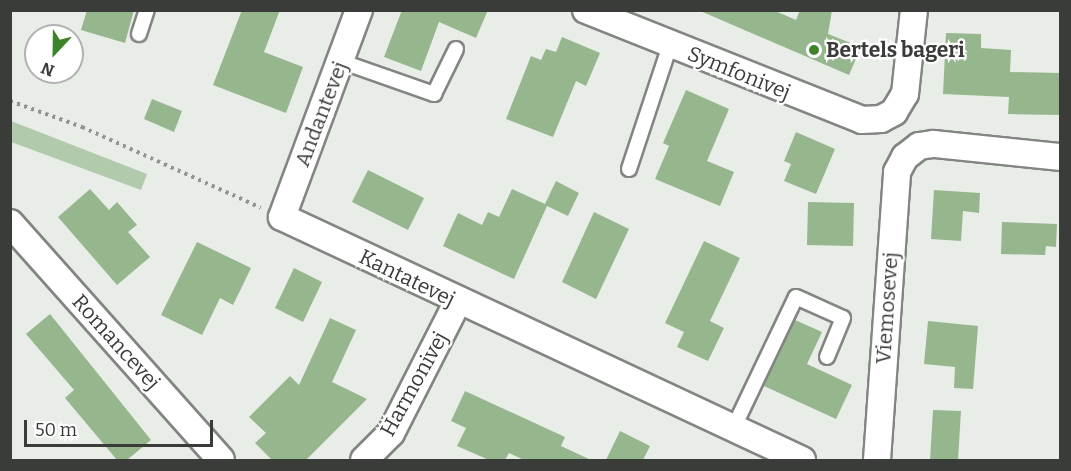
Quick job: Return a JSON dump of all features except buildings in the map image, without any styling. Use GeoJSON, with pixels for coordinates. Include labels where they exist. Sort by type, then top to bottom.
{"type":"FeatureCollection","features":[{"type":"Feature","properties":{"kind":"street","name":"Andantevej"},"geometry":{"type":"LineString","coordinates":[[282,217],[359,10]]}},
{"type":"Feature","properties":{"kind":"street","name":"Symfonivej"},"geometry":{"type":"LineString","coordinates":[[586,10],[838,114],[862,120],[894,112],[904,94],[914,10]]}},
{"type":"Feature","properties":{"kind":"street","name":"Viemosevej"},"geometry":{"type":"LineString","coordinates":[[877,460],[897,172],[905,157],[919,146],[934,144],[1060,156]]}},
{"type":"Feature","properties":{"kind":"street","name":"Kantatevej"},"geometry":{"type":"LineString","coordinates":[[282,217],[457,303],[802,460]]}},
{"type":"Feature","properties":{"kind":"street","name":"Romancevej"},"geometry":{"type":"LineString","coordinates":[[10,223],[221,460]]}},
{"type":"Feature","properties":{"kind":"street","name":"Harmonivej"},"geometry":{"type":"LineString","coordinates":[[364,460],[391,433],[457,303]]}},
{"type":"Feature","properties":{"kind":"lane"},"geometry":{"type":"LineString","coordinates":[[139,34],[147,10]]}},
{"type":"Feature","properties":{"kind":"lane"},"geometry":{"type":"LineString","coordinates":[[629,169],[670,45]]}},
{"type":"Feature","properties":{"kind":"lane"},"geometry":{"type":"LineString","coordinates":[[340,61],[434,94],[456,49]]}},
{"type":"Feature","properties":{"kind":"lane"},"geometry":{"type":"LineString","coordinates":[[733,429],[796,297],[843,318],[827,357]]}},
{"type":"Feature","properties":{"kind":"path"},"geometry":{"type":"LineString","coordinates":[[10,101],[82,127],[282,217]]}},
{"type":"Feature","properties":{"kind":"green space"},"geometry":{"type":"Polygon","coordinates":[[[11,121],[147,174],[141,190],[11,142],[11,121]]]}},
{"type":"Feature","properties":{"kind":"place","name":"Bertels bageri"},"geometry":{"type":"Point","coordinates":[814,50]}}]}
